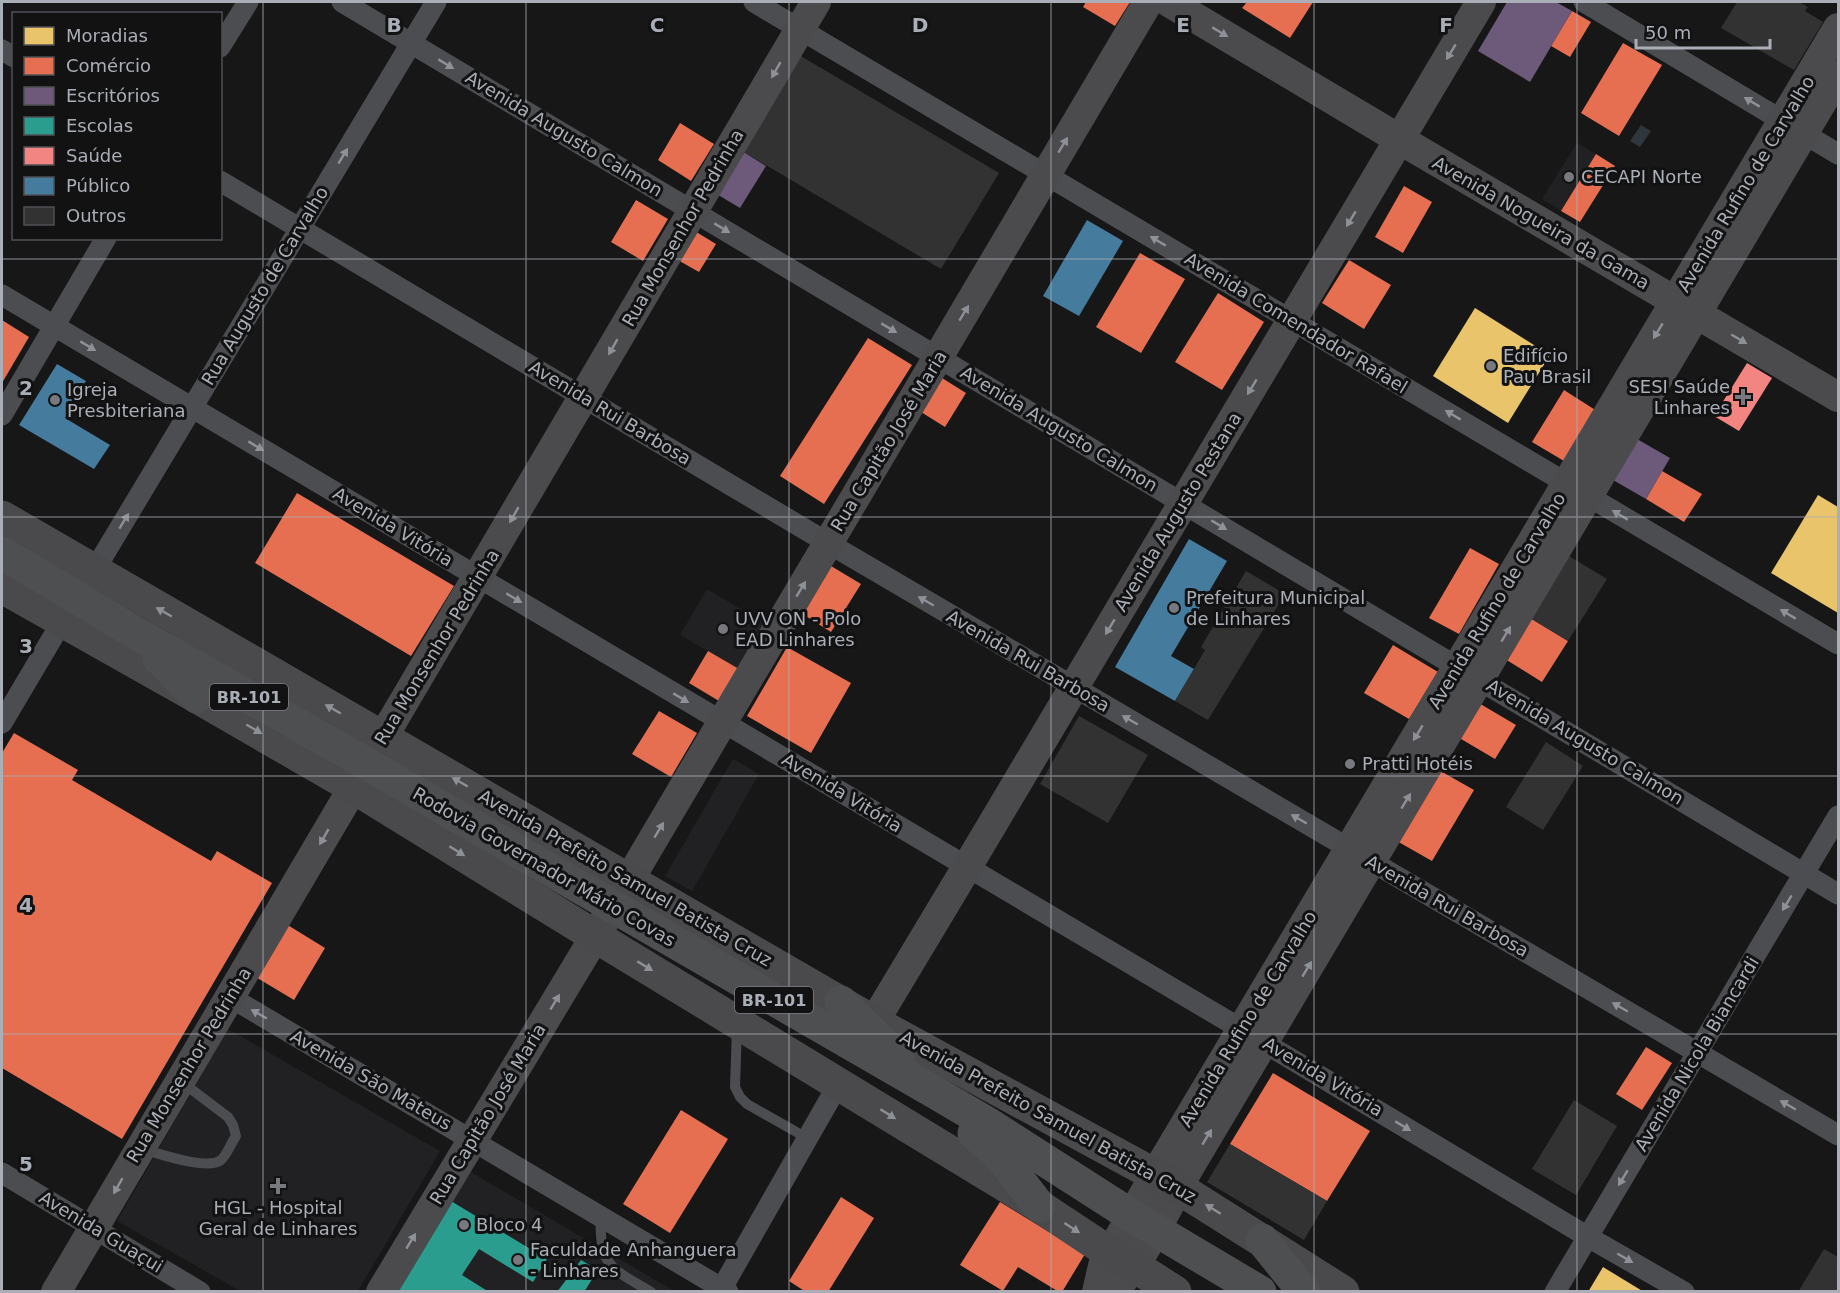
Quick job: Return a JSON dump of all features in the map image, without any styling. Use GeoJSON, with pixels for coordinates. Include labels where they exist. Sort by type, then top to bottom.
{"type":"FeatureCollection","features":[{"type":"Feature","properties":{"kind":"highway","name":"Rodovia Governador Mário Covas"},"geometry":{"type":"LineString","coordinates":[[2,553],[131,630],[368,763],[621,893],[1143,1223]]}},
{"type":"Feature","properties":{"kind":"highway"},"geometry":{"type":"LineString","coordinates":[[131,630],[197,697]]}},
{"type":"Feature","properties":{"kind":"highway"},"geometry":{"type":"LineString","coordinates":[[841,1002],[888,1048],[942,1082],[987,1123]]}},
{"type":"Feature","properties":{"kind":"highway"},"geometry":{"type":"LineString","coordinates":[[936,1093],[970,1130],[1004,1161],[1039,1206]]}},
{"type":"Feature","properties":{"kind":"highway","name":"BR-101"},"geometry":{"type":"LineString","coordinates":[[1143,1223],[1260,1292]]}},
{"type":"Feature","properties":{"kind":"highway"},"geometry":{"type":"LineString","coordinates":[[1262,1240],[1304,1292]]}},
{"type":"Feature","properties":{"kind":"main road"},"geometry":{"type":"LineString","coordinates":[[2,517],[94,571],[368,763],[595,936],[839,1083],[1175,1292]]}},
{"type":"Feature","properties":{"kind":"main road"},"geometry":{"type":"LineString","coordinates":[[2,586],[197,697],[368,763]]}},
{"type":"Feature","properties":{"kind":"main road","name":"Avenida Prefeito Samuel Batista Cruz"},"geometry":{"type":"LineString","coordinates":[[621,893],[841,1002],[1166,1181],[1343,1292]]}},
{"type":"Feature","properties":{"kind":"street"},"geometry":{"type":"LineString","coordinates":[[222,44],[248,2]]}},
{"type":"Feature","properties":{"kind":"street","name":"Avenida Augusto Calmon"},"geometry":{"type":"LineString","coordinates":[[342,2],[1839,894]]}},
{"type":"Feature","properties":{"kind":"street","name":"Rua Augusto de Carvalho"},"geometry":{"type":"LineString","coordinates":[[94,571],[436,2]]}},
{"type":"Feature","properties":{"kind":"street","name":"Avenida Comendador Rafael"},"geometry":{"type":"LineString","coordinates":[[754,2],[1839,644]]}},
{"type":"Feature","properties":{"kind":"street","name":"Rua Monsenhor Pedrinha"},"geometry":{"type":"LineString","coordinates":[[56,1292],[816,2]]}},
{"type":"Feature","properties":{"kind":"street","name":"Rua Capitão José Maria"},"geometry":{"type":"LineString","coordinates":[[381,1292],[621,893],[1148,2]]}},
{"type":"Feature","properties":{"kind":"street","name":"Avenida Nogueira da Gama"},"geometry":{"type":"LineString","coordinates":[[1169,2],[1839,397]]}},
{"type":"Feature","properties":{"kind":"street","name":"Avenida Augusto Pestana"},"geometry":{"type":"LineString","coordinates":[[874,1022],[1481,2]]}},
{"type":"Feature","properties":{"kind":"street"},"geometry":{"type":"LineString","coordinates":[[1584,2],[1839,154]]}},
{"type":"Feature","properties":{"kind":"street","name":"Avenida Rufino de Carvalho"},"geometry":{"type":"LineString","coordinates":[[1122,1259],[1252,1035],[1793,127],[1839,28]]}},
{"type":"Feature","properties":{"kind":"street","name":"Avenida Rufino de Carvalho"},"geometry":{"type":"LineString","coordinates":[[1793,127],[1839,75]]}},
{"type":"Feature","properties":{"kind":"street","name":"Avenida Rui Barbosa"},"geometry":{"type":"LineString","coordinates":[[222,182],[828,543],[1839,1135]]}},
{"type":"Feature","properties":{"kind":"street"},"geometry":{"type":"LineString","coordinates":[[2,414],[105,240]]}},
{"type":"Feature","properties":{"kind":"street","name":"Avenida Vitória"},"geometry":{"type":"LineString","coordinates":[[2,295],[1684,1292]]}},
{"type":"Feature","properties":{"kind":"street"},"geometry":{"type":"LineString","coordinates":[[2,723],[63,620]]}},
{"type":"Feature","properties":{"kind":"street","name":"Avenida Nicola Biancardi"},"geometry":{"type":"LineString","coordinates":[[1555,1292],[1839,816]]}},
{"type":"Feature","properties":{"kind":"street","name":"Avenida São Mateus"},"geometry":{"type":"LineString","coordinates":[[230,997],[725,1290]]}},
{"type":"Feature","properties":{"kind":"street"},"geometry":{"type":"LineString","coordinates":[[725,1290],[839,1083]]}},
{"type":"Feature","properties":{"kind":"street","name":"Avenida Guaçui"},"geometry":{"type":"LineString","coordinates":[[2,1173],[200,1292]]}},
{"type":"Feature","properties":{"kind":"street"},"geometry":{"type":"LineString","coordinates":[[1098,1292],[1103,1266],[1122,1259],[1124,1279],[1112,1292]]}},
{"type":"Feature","properties":{"kind":"lane"},"geometry":{"type":"LineString","coordinates":[[737,1022],[735,1087],[740,1097],[747,1104],[807,1138]]}},
{"type":"Feature","properties":{"kind":"lane"},"geometry":{"type":"LineString","coordinates":[[140,1149],[204,1164],[215,1164],[222,1159],[236,1136],[228,1117],[180,1081]]}},
{"type":"Feature","properties":{"kind":"lane"},"geometry":{"type":"LineString","coordinates":[[600,1215],[604,1253],[609,1263],[651,1292]]}},
{"type":"Feature","properties":{"kind":"shaded area"},"geometry":{"type":"Polygon","coordinates":[[[1641,125],[1651,131],[1640,147],[1630,141],[1641,125]]]}},
{"type":"Feature","properties":{"kind":"shaded area","name":"CECAPI Norte"},"geometry":{"type":"Polygon","coordinates":[[[1577,143],[1596,154],[1561,211],[1542,199],[1577,143]]]}},
{"type":"Feature","properties":{"kind":"shaded area","name":"UVV ON - Polo EAD Linhares"},"geometry":{"type":"Polygon","coordinates":[[[707,589],[766,624],[739,669],[680,635],[707,589]]]}},
{"type":"Feature","properties":{"kind":"shaded area"},"geometry":{"type":"Polygon","coordinates":[[[733,759],[759,774],[692,891],[665,876],[733,759]]]}},
{"type":"Feature","properties":{"kind":"shaded area","name":"HGL - Hospital Geral de Linhares"},"geometry":{"type":"Polygon","coordinates":[[[228,1029],[440,1151],[358,1291],[240,1291],[117,1221],[228,1029]]]}},
{"type":"Feature","properties":{"kind":"shaded area","name":"Faculdade Anhanguera - Linhares"},"geometry":{"type":"Polygon","coordinates":[[[469,1171],[674,1291],[397,1292],[469,1171]]]}},
{"type":"Feature","properties":{"kind":"building: Moradias","name":"Edifício Pau Brasil"},"geometry":{"type":"Polygon","coordinates":[[[1475,308],[1550,355],[1508,423],[1433,376],[1475,308]]]}},
{"type":"Feature","properties":{"kind":"building: Moradias"},"geometry":{"type":"Polygon","coordinates":[[[1818,495],[1838,507],[1838,613],[1771,573],[1818,495]]]}},
{"type":"Feature","properties":{"kind":"building: Moradias"},"geometry":{"type":"Polygon","coordinates":[[[1603,1267],[1644,1292],[1588,1292],[1603,1267]]]}},
{"type":"Feature","properties":{"kind":"building: Comércio"},"geometry":{"type":"Polygon","coordinates":[[[1086,2],[1130,2],[1115,26],[1083,7],[1086,2]]]}},
{"type":"Feature","properties":{"kind":"building: Comércio"},"geometry":{"type":"Polygon","coordinates":[[[1247,2],[1313,2],[1290,38],[1242,8],[1247,2]]]}},
{"type":"Feature","properties":{"kind":"building: Comércio"},"geometry":{"type":"Polygon","coordinates":[[[1572,11],[1591,22],[1570,57],[1551,46],[1572,11]]]}},
{"type":"Feature","properties":{"kind":"building: Comércio"},"geometry":{"type":"Polygon","coordinates":[[[1623,43],[1662,65],[1619,136],[1581,113],[1623,43]]]}},
{"type":"Feature","properties":{"kind":"building: Comércio"},"geometry":{"type":"Polygon","coordinates":[[[680,123],[714,144],[691,181],[658,160],[680,123]]]}},
{"type":"Feature","properties":{"kind":"building: Comércio"},"geometry":{"type":"Polygon","coordinates":[[[1596,154],[1615,166],[1580,222],[1561,211],[1596,154]]]}},
{"type":"Feature","properties":{"kind":"building: Comércio"},"geometry":{"type":"Polygon","coordinates":[[[1404,186],[1432,202],[1403,253],[1375,237],[1404,186]]]}},
{"type":"Feature","properties":{"kind":"building: Comércio"},"geometry":{"type":"Polygon","coordinates":[[[636,200],[668,219],[643,261],[611,242],[636,200]]]}},
{"type":"Feature","properties":{"kind":"building: Comércio"},"geometry":{"type":"Polygon","coordinates":[[[693,230],[716,244],[699,272],[676,259],[693,230]]]}},
{"type":"Feature","properties":{"kind":"building: Comércio"},"geometry":{"type":"Polygon","coordinates":[[[1140,253],[1185,279],[1141,353],[1096,327],[1140,253]]]}},
{"type":"Feature","properties":{"kind":"building: Comércio"},"geometry":{"type":"Polygon","coordinates":[[[1349,260],[1391,285],[1364,329],[1322,303],[1349,260]]]}},
{"type":"Feature","properties":{"kind":"building: Comércio"},"geometry":{"type":"Polygon","coordinates":[[[1218,293],[1264,322],[1222,390],[1175,362],[1218,293]]]}},
{"type":"Feature","properties":{"kind":"building: Comércio"},"geometry":{"type":"Polygon","coordinates":[[[2,320],[29,337],[2,383],[2,320]]]}},
{"type":"Feature","properties":{"kind":"building: Comércio"},"geometry":{"type":"Polygon","coordinates":[[[868,338],[912,365],[824,504],[780,476],[868,338]]]}},
{"type":"Feature","properties":{"kind":"building: Comércio"},"geometry":{"type":"Polygon","coordinates":[[[942,378],[966,393],[945,427],[921,412],[942,378]]]}},
{"type":"Feature","properties":{"kind":"building: Comércio"},"geometry":{"type":"Polygon","coordinates":[[[1564,390],[1600,413],[1569,464],[1532,442],[1564,390]]]}},
{"type":"Feature","properties":{"kind":"building: Comércio"},"geometry":{"type":"Polygon","coordinates":[[[1662,471],[1702,494],[1684,522],[1646,499],[1662,471]]]}},
{"type":"Feature","properties":{"kind":"building: Comércio"},"geometry":{"type":"Polygon","coordinates":[[[297,493],[454,586],[411,656],[255,563],[297,493]]]}},
{"type":"Feature","properties":{"kind":"building: Comércio"},"geometry":{"type":"Polygon","coordinates":[[[1470,548],[1499,564],[1459,634],[1429,618],[1470,548]]]}},
{"type":"Feature","properties":{"kind":"building: Comércio"},"geometry":{"type":"Polygon","coordinates":[[[831,566],[861,584],[831,632],[801,613],[831,566]]]}},
{"type":"Feature","properties":{"kind":"building: Comércio"},"geometry":{"type":"Polygon","coordinates":[[[1530,618],[1568,641],[1542,682],[1505,659],[1530,618]]]}},
{"type":"Feature","properties":{"kind":"building: Comércio"},"geometry":{"type":"Polygon","coordinates":[[[1393,645],[1438,672],[1409,719],[1364,693],[1393,645]]]}},
{"type":"Feature","properties":{"kind":"building: Comércio"},"geometry":{"type":"Polygon","coordinates":[[[787,647],[851,683],[811,753],[747,716],[787,647]]]}},
{"type":"Feature","properties":{"kind":"building: Comércio"},"geometry":{"type":"Polygon","coordinates":[[[708,651],[739,669],[719,701],[689,683],[708,651]]]}},
{"type":"Feature","properties":{"kind":"building: Comércio"},"geometry":{"type":"Polygon","coordinates":[[[1477,702],[1516,725],[1495,759],[1456,736],[1477,702]]]}},
{"type":"Feature","properties":{"kind":"building: Comércio"},"geometry":{"type":"Polygon","coordinates":[[[659,711],[697,733],[671,777],[632,754],[659,711]]]}},
{"type":"Feature","properties":{"kind":"building: Comércio"},"geometry":{"type":"Polygon","coordinates":[[[14,733],[78,770],[72,780],[211,861],[217,851],[272,883],[122,1139],[2,1068],[2,753],[14,733]]]}},
{"type":"Feature","properties":{"kind":"building: Comércio"},"geometry":{"type":"Polygon","coordinates":[[[1437,769],[1474,790],[1432,861],[1395,840],[1437,769]]]}},
{"type":"Feature","properties":{"kind":"building: Comércio"},"geometry":{"type":"Polygon","coordinates":[[[286,924],[325,948],[294,1000],[254,976],[286,924]]]}},
{"type":"Feature","properties":{"kind":"building: Comércio"},"geometry":{"type":"Polygon","coordinates":[[[1646,1047],[1672,1063],[1642,1110],[1616,1094],[1646,1047]]]}},
{"type":"Feature","properties":{"kind":"building: Comércio"},"geometry":{"type":"Polygon","coordinates":[[[1273,1073],[1370,1131],[1327,1201],[1230,1144],[1273,1073]]]}},
{"type":"Feature","properties":{"kind":"building: Comércio"},"geometry":{"type":"Polygon","coordinates":[[[681,1110],[728,1139],[670,1233],[623,1204],[681,1110]]]}},
{"type":"Feature","properties":{"kind":"building: Comércio"},"geometry":{"type":"Polygon","coordinates":[[[841,1197],[874,1218],[828,1292],[806,1292],[789,1281],[841,1197]]]}},
{"type":"Feature","properties":{"kind":"building: Comércio"},"geometry":{"type":"Polygon","coordinates":[[[1000,1202],[1085,1254],[1062,1292],[1018,1267],[1003,1291],[960,1265],[1000,1202]]]}},
{"type":"Feature","properties":{"kind":"building: Escritórios"},"geometry":{"type":"Polygon","coordinates":[[[1507,2],[1556,2],[1572,11],[1530,82],[1478,51],[1507,2]]]}},
{"type":"Feature","properties":{"kind":"building: Escritórios"},"geometry":{"type":"Polygon","coordinates":[[[742,151],[766,166],[740,208],[715,193],[742,151]]]}},
{"type":"Feature","properties":{"kind":"building: Escritórios"},"geometry":{"type":"Polygon","coordinates":[[[1637,439],[1670,458],[1646,499],[1613,480],[1637,439]]]}},
{"type":"Feature","properties":{"kind":"building: Escolas","name":"Bloco 4"},"geometry":{"type":"Polygon","coordinates":[[[451,1201],[547,1259],[533,1282],[479,1249],[462,1275],[489,1292],[397,1292],[451,1201]]]}},
{"type":"Feature","properties":{"kind":"building: Escolas"},"geometry":{"type":"Polygon","coordinates":[[[581,1260],[598,1270],[584,1292],[557,1292],[581,1260]]]}},
{"type":"Feature","properties":{"kind":"building: Saúde","name":"SESI Saúde Linhares"},"geometry":{"type":"Polygon","coordinates":[[[1747,363],[1772,378],[1739,431],[1714,416],[1747,363]]]}},
{"type":"Feature","properties":{"kind":"building: Público"},"geometry":{"type":"Polygon","coordinates":[[[1087,220],[1123,241],[1079,316],[1043,296],[1087,220]]]}},
{"type":"Feature","properties":{"kind":"building: Público","name":"Igreja Presbiteriana"},"geometry":{"type":"Polygon","coordinates":[[[57,364],[86,381],[65,418],[110,445],[94,469],[19,425],[57,364]]]}},
{"type":"Feature","properties":{"kind":"building: Público","name":"Prefeitura Municipal de Linhares"},"geometry":{"type":"Polygon","coordinates":[[[1189,539],[1227,561],[1171,656],[1194,669],[1175,701],[1115,667],[1189,539]]]}},
{"type":"Feature","properties":{"kind":"building: Outros"},"geometry":{"type":"Polygon","coordinates":[[[1737,2],[1799,2],[1808,7],[1805,11],[1823,22],[1794,70],[1721,28],[1737,2]]]}},
{"type":"Feature","properties":{"kind":"building: Outros"},"geometry":{"type":"Polygon","coordinates":[[[799,55],[999,173],[941,269],[742,151],[799,55]]]}},
{"type":"Feature","properties":{"kind":"building: Outros"},"geometry":{"type":"Polygon","coordinates":[[[1569,556],[1607,579],[1568,641],[1530,618],[1569,556]]]}},
{"type":"Feature","properties":{"kind":"building: Outros"},"geometry":{"type":"Polygon","coordinates":[[[1246,571],[1285,594],[1208,720],[1175,701],[1205,650],[1201,647],[1246,571]]]}},
{"type":"Feature","properties":{"kind":"building: Outros"},"geometry":{"type":"Polygon","coordinates":[[[1079,716],[1148,755],[1108,823],[1040,784],[1079,716]]]}},
{"type":"Feature","properties":{"kind":"building: Outros"},"geometry":{"type":"Polygon","coordinates":[[[1546,742],[1583,766],[1543,830],[1506,807],[1546,742]]]}},
{"type":"Feature","properties":{"kind":"building: Outros"},"geometry":{"type":"Polygon","coordinates":[[[1574,1100],[1617,1126],[1576,1195],[1532,1169],[1574,1100]]]}},
{"type":"Feature","properties":{"kind":"building: Outros"},"geometry":{"type":"Polygon","coordinates":[[[1230,1144],[1327,1201],[1304,1240],[1207,1182],[1230,1144]]]}},
{"type":"Feature","properties":{"kind":"building: Outros"},"geometry":{"type":"Polygon","coordinates":[[[1824,1249],[1838,1257],[1838,1292],[1798,1292],[1824,1249]]]}},
{"type":"Feature","properties":{"kind":"place","name":"CECAPI Norte"},"geometry":{"type":"Point","coordinates":[1569,177]}},
{"type":"Feature","properties":{"kind":"place","name":"Edifício Pau Brasil"},"geometry":{"type":"Point","coordinates":[1491,366]}},
{"type":"Feature","properties":{"kind":"place","name":"SESI Saúde Linhares"},"geometry":{"type":"Point","coordinates":[1743,397]}},
{"type":"Feature","properties":{"kind":"place","name":"Igreja Presbiteriana"},"geometry":{"type":"Point","coordinates":[55,400]}},
{"type":"Feature","properties":{"kind":"place","name":"Prefeitura Municipal de Linhares"},"geometry":{"type":"Point","coordinates":[1174,608]}},
{"type":"Feature","properties":{"kind":"place","name":"UVV ON - Polo EAD Linhares"},"geometry":{"type":"Point","coordinates":[723,629]}},
{"type":"Feature","properties":{"kind":"place","name":"Pratti Hotéis"},"geometry":{"type":"Point","coordinates":[1350,764]}},
{"type":"Feature","properties":{"kind":"place","name":"HGL - Hospital Geral de Linhares"},"geometry":{"type":"Point","coordinates":[278,1186]}},
{"type":"Feature","properties":{"kind":"place","name":"Bloco 4"},"geometry":{"type":"Point","coordinates":[464,1225]}},
{"type":"Feature","properties":{"kind":"place","name":"Faculdade Anhanguera - Linhares"},"geometry":{"type":"Point","coordinates":[518,1260]}}]}
